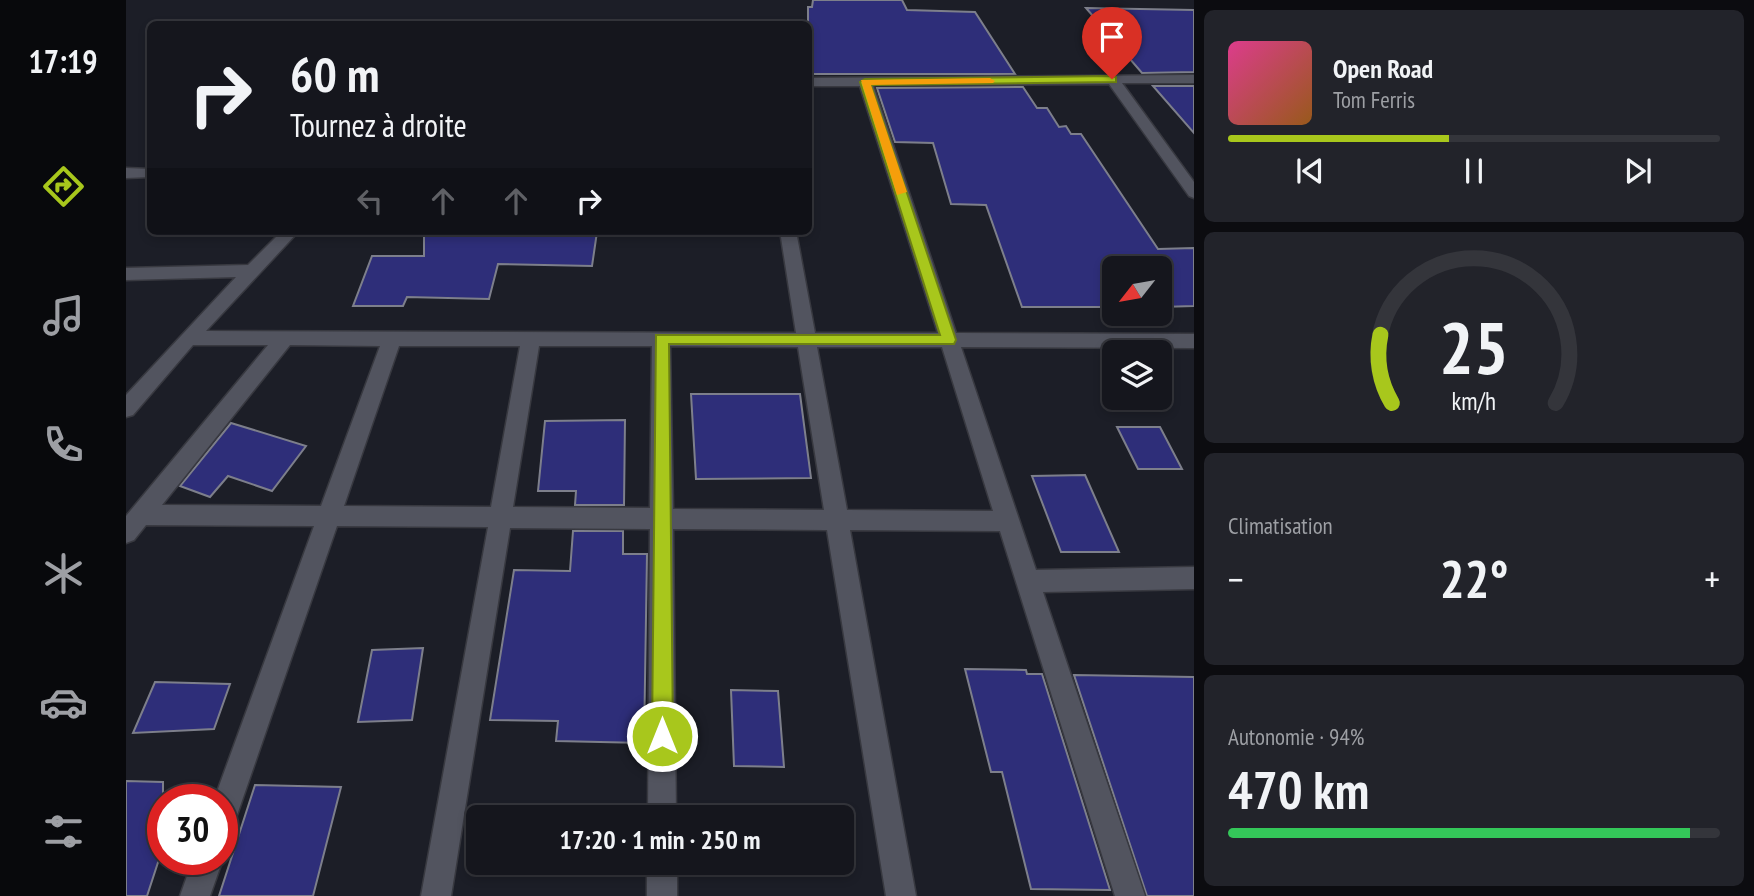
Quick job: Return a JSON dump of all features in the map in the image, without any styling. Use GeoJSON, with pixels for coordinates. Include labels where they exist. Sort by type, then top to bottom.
{"type":"FeatureCollection","features":[{"type":"Feature","properties":{"kind":"street"},"geometry":{"type":"LineString","coordinates":[[1112,79],[1191,185]]}},
{"type":"Feature","properties":{"kind":"street"},"geometry":{"type":"LineString","coordinates":[[812,82],[1194,79]]}},
{"type":"Feature","properties":{"kind":"street"},"geometry":{"type":"LineString","coordinates":[[865,82],[1130,896]]}},
{"type":"Feature","properties":{"kind":"street"},"geometry":{"type":"LineString","coordinates":[[126,173],[147,173]]}},
{"type":"Feature","properties":{"kind":"street"},"geometry":{"type":"LineString","coordinates":[[126,408],[188,338],[287,235]]}},
{"type":"Feature","properties":{"kind":"street"},"geometry":{"type":"LineString","coordinates":[[789,235],[901,896]]}},
{"type":"Feature","properties":{"kind":"street"},"geometry":{"type":"LineString","coordinates":[[126,274],[251,271]]}},
{"type":"Feature","properties":{"kind":"street"},"geometry":{"type":"LineString","coordinates":[[188,338],[1194,341]]}},
{"type":"Feature","properties":{"kind":"street"},"geometry":{"type":"LineString","coordinates":[[126,533],[285,338]]}},
{"type":"Feature","properties":{"kind":"street"},"geometry":{"type":"LineString","coordinates":[[234,784],[392,338]]}},
{"type":"Feature","properties":{"kind":"street"},"geometry":{"type":"LineString","coordinates":[[436,896],[531,339]]}},
{"type":"Feature","properties":{"kind":"street"},"geometry":{"type":"LineString","coordinates":[[662,339],[662,805]]}},
{"type":"Feature","properties":{"kind":"street"},"geometry":{"type":"LineString","coordinates":[[141,515],[1009,521]]}},
{"type":"Feature","properties":{"kind":"street"},"geometry":{"type":"LineString","coordinates":[[1029,581],[1194,578]]}},
{"type":"Feature","properties":{"kind":"street"},"geometry":{"type":"LineString","coordinates":[[195,896],[202,875]]}},
{"type":"Feature","properties":{"kind":"street"},"geometry":{"type":"LineString","coordinates":[[662,875],[662,896]]}},
{"type":"Feature","properties":{"kind":"building"},"geometry":{"type":"Polygon","coordinates":[[[813,0],[902,0],[907,10],[975,12],[1015,74],[812,74],[812,21],[808,21],[808,7],[812,7],[813,0]]]}},
{"type":"Feature","properties":{"kind":"building"},"geometry":{"type":"Polygon","coordinates":[[[1086,8],[1194,10],[1194,72],[1142,73],[1086,8]]]}},
{"type":"Feature","properties":{"kind":"building"},"geometry":{"type":"Polygon","coordinates":[[[1153,86],[1194,86],[1194,133],[1153,86]]]}},
{"type":"Feature","properties":{"kind":"building"},"geometry":{"type":"Polygon","coordinates":[[[1023,87],[1037,108],[1047,108],[1059,127],[1066,126],[1071,134],[1081,134],[1158,249],[1194,248],[1194,306],[1172,307],[1172,256],[1102,256],[1102,307],[1022,307],[986,205],[951,204],[933,143],[895,142],[877,88],[1023,87]]]}},
{"type":"Feature","properties":{"kind":"building"},"geometry":{"type":"Polygon","coordinates":[[[424,235],[597,235],[592,266],[498,264],[489,299],[407,297],[403,306],[353,306],[372,256],[424,256],[424,235]]]}},
{"type":"Feature","properties":{"kind":"building"},"geometry":{"type":"Polygon","coordinates":[[[691,394],[800,394],[811,478],[696,479],[691,394]]]}},
{"type":"Feature","properties":{"kind":"building"},"geometry":{"type":"Polygon","coordinates":[[[625,420],[624,505],[575,505],[576,491],[538,491],[545,421],[625,420]]]}},
{"type":"Feature","properties":{"kind":"building"},"geometry":{"type":"Polygon","coordinates":[[[231,423],[306,446],[272,491],[228,476],[210,497],[180,486],[231,423]]]}},
{"type":"Feature","properties":{"kind":"building"},"geometry":{"type":"Polygon","coordinates":[[[1117,427],[1160,427],[1182,469],[1138,469],[1117,427]]]}},
{"type":"Feature","properties":{"kind":"building"},"geometry":{"type":"Polygon","coordinates":[[[1085,475],[1119,552],[1061,552],[1032,476],[1085,475]]]}},
{"type":"Feature","properties":{"kind":"building"},"geometry":{"type":"Polygon","coordinates":[[[573,531],[623,531],[623,554],[647,554],[644,743],[556,741],[558,721],[490,720],[514,570],[570,571],[573,531]]]}},
{"type":"Feature","properties":{"kind":"building"},"geometry":{"type":"Polygon","coordinates":[[[423,648],[412,720],[358,722],[372,650],[423,648]]]}},
{"type":"Feature","properties":{"kind":"building"},"geometry":{"type":"Polygon","coordinates":[[[965,669],[1026,670],[1027,674],[1042,674],[1110,890],[1031,889],[1002,772],[991,772],[965,669]]]}},
{"type":"Feature","properties":{"kind":"building"},"geometry":{"type":"Polygon","coordinates":[[[1074,675],[1194,677],[1194,896],[1147,896],[1074,675]]]}},
{"type":"Feature","properties":{"kind":"building"},"geometry":{"type":"Polygon","coordinates":[[[155,682],[230,684],[214,729],[133,733],[155,682]]]}},
{"type":"Feature","properties":{"kind":"building"},"geometry":{"type":"Polygon","coordinates":[[[731,690],[778,691],[784,767],[734,766],[731,690]]]}},
{"type":"Feature","properties":{"kind":"building"},"geometry":{"type":"Polygon","coordinates":[[[126,781],[163,782],[147,784],[147,875],[154,875],[147,896],[126,896],[126,781]]]}},
{"type":"Feature","properties":{"kind":"building"},"geometry":{"type":"Polygon","coordinates":[[[255,785],[341,787],[313,896],[219,896],[226,875],[238,875],[238,837],[255,785]]]}},
{"type":"Feature","properties":{"kind":"slow traffic"},"geometry":{"type":"LineString","coordinates":[[901,192],[865,82],[990,81]]}},
{"type":"Feature","properties":{"kind":"route"},"geometry":{"type":"LineString","coordinates":[[662,736],[662,339],[949,340],[865,82],[1112,79]]}}]}
